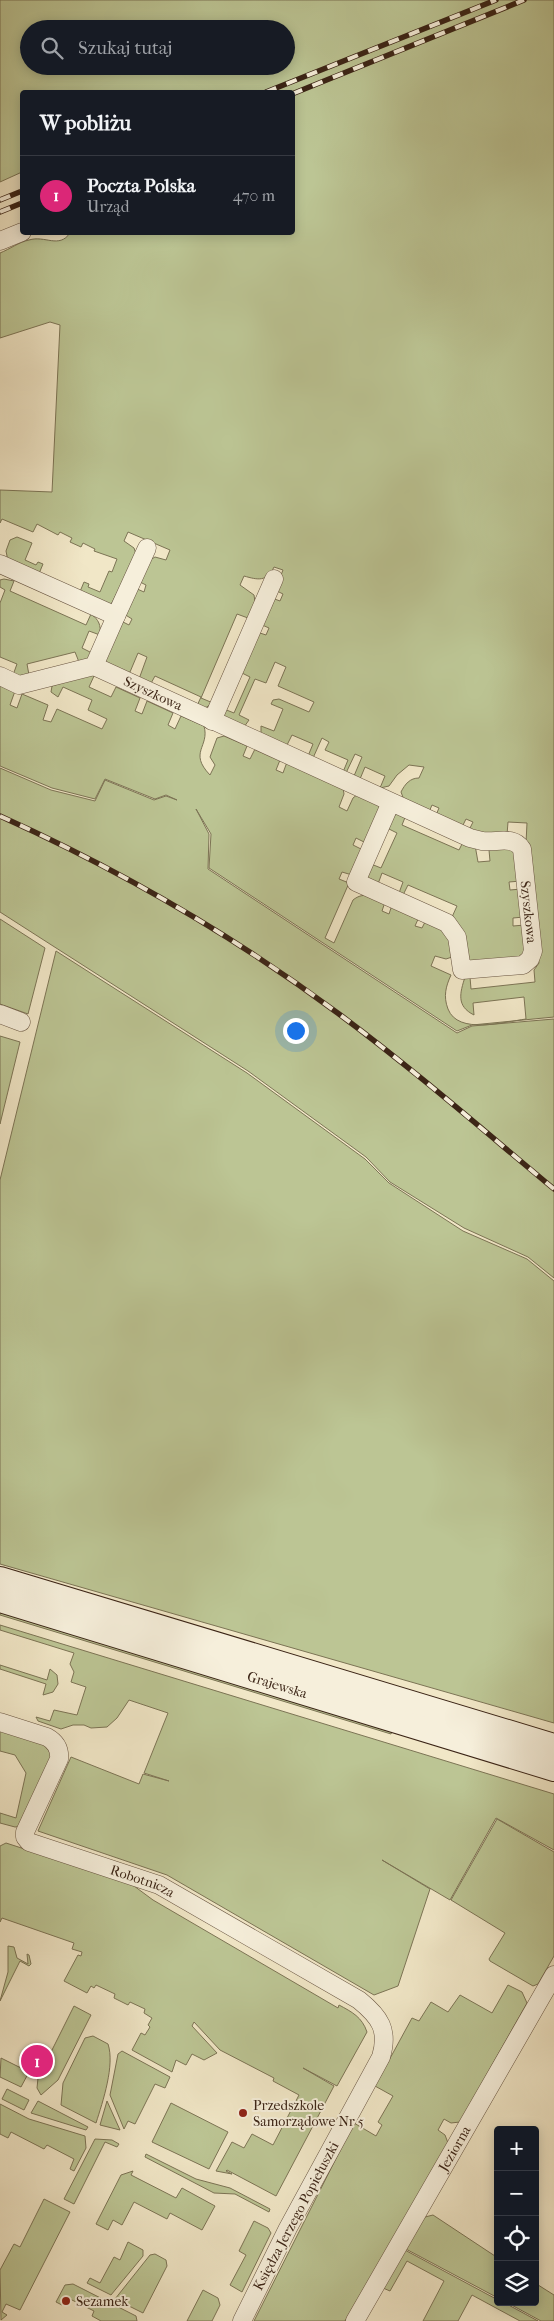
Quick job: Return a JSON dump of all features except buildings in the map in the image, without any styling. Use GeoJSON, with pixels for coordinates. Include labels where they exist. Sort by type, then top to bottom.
{"type":"FeatureCollection","features":[{"type":"Feature","properties":{"kind":"main road","name":"Grajewska"},"geometry":{"type":"LineString","coordinates":[[0,1579],[554,1746]]}},
{"type":"Feature","properties":{"kind":"main road","name":"Grajewska"},"geometry":{"type":"LineString","coordinates":[[0,1600],[554,1769]]}},
{"type":"Feature","properties":{"kind":"street"},"geometry":{"type":"LineString","coordinates":[[0,241],[20,233]]}},
{"type":"Feature","properties":{"kind":"street"},"geometry":{"type":"LineString","coordinates":[[0,676],[19,685],[94,666],[147,548]]}},
{"type":"Feature","properties":{"kind":"street"},"geometry":{"type":"LineString","coordinates":[[0,564],[116,616]]}},
{"type":"Feature","properties":{"kind":"street"},"geometry":{"type":"LineString","coordinates":[[212,721],[274,579]]}},
{"type":"Feature","properties":{"kind":"street","name":"Szyszkowa"},"geometry":{"type":"LineString","coordinates":[[94,666],[470,838],[483,841],[512,840],[518,843],[522,849],[533,951],[530,959],[522,965],[462,970],[457,938],[448,923],[356,882],[391,802]]}},
{"type":"Feature","properties":{"kind":"street"},"geometry":{"type":"LineString","coordinates":[[0,1014],[21,1022]]}},
{"type":"Feature","properties":{"kind":"street","name":"Robotnicza"},"geometry":{"type":"LineString","coordinates":[[0,1722],[47,1737],[57,1746],[60,1752],[59,1759],[25,1832],[25,1837],[29,1842],[159,1885],[359,2000],[374,2012],[383,2030]]}},
{"type":"Feature","properties":{"kind":"street","name":"Jeziorna"},"geometry":{"type":"LineString","coordinates":[[355,2321],[554,1976]]}},
{"type":"Feature","properties":{"kind":"street","name":"Księdza Jerzego Popiełuszki"},"geometry":{"type":"LineString","coordinates":[[242,2321],[288,2228],[381,2057],[384,2046],[383,2030]]}},
{"type":"Feature","properties":{"kind":"green space"},"geometry":{"type":"Polygon","coordinates":[[[0,0],[554,0],[554,1017],[515,1021],[526,1019],[524,997],[473,1003],[474,1015],[464,1008],[461,999],[465,977],[470,977],[471,989],[535,982],[534,970],[539,963],[526,843],[527,823],[508,822],[507,835],[469,830],[473,822],[466,819],[462,827],[436,815],[439,808],[432,805],[429,812],[404,800],[401,792],[410,780],[419,778],[424,767],[409,765],[397,775],[389,786],[380,788],[385,776],[365,767],[360,779],[354,776],[362,757],[355,754],[346,773],[343,772],[348,760],[325,750],[329,742],[322,738],[313,758],[308,756],[313,744],[292,735],[286,747],[261,735],[261,726],[274,731],[283,709],[271,704],[273,700],[279,699],[309,712],[314,702],[278,686],[286,667],[275,662],[266,683],[255,679],[239,715],[249,720],[244,727],[225,720],[224,709],[234,713],[250,677],[240,672],[257,632],[266,635],[269,628],[260,624],[272,598],[280,601],[283,594],[275,590],[283,570],[274,567],[262,579],[244,576],[240,585],[254,595],[255,602],[248,618],[237,614],[201,698],[213,703],[202,710],[196,708],[201,697],[155,676],[149,687],[139,679],[147,657],[138,653],[130,672],[126,674],[108,666],[105,660],[121,621],[129,625],[132,619],[124,614],[135,588],[144,592],[146,585],[138,581],[150,560],[155,557],[166,560],[170,550],[128,532],[124,541],[134,548],[136,554],[112,603],[108,605],[79,594],[84,582],[89,584],[88,587],[100,592],[109,571],[112,572],[117,559],[94,551],[95,549],[83,543],[81,547],[70,542],[72,538],[60,532],[58,535],[37,524],[33,532],[2,519],[0,523],[0,490],[52,492],[60,325],[50,322],[0,338],[0,253],[25,241],[41,239],[56,241],[66,238],[68,235],[295,235],[295,90],[20,90],[20,173],[0,182],[0,0]]]}},
{"type":"Feature","properties":{"kind":"green space"},"geometry":{"type":"Polygon","coordinates":[[[17,537],[32,543],[25,560],[36,565],[38,562],[43,564],[38,576],[8,561],[6,551],[10,540],[17,537]]]}},
{"type":"Feature","properties":{"kind":"green space"},"geometry":{"type":"Polygon","coordinates":[[[0,580],[14,581],[10,591],[86,625],[91,614],[94,616],[99,623],[100,635],[89,631],[82,648],[92,653],[89,658],[79,662],[75,652],[27,664],[29,675],[22,677],[13,675],[17,664],[0,657],[0,603],[5,590],[0,587],[0,580]]]}},
{"type":"Feature","properties":{"kind":"green space"},"geometry":{"type":"Polygon","coordinates":[[[89,674],[94,676],[89,687],[111,697],[116,687],[140,698],[135,711],[142,714],[147,701],[173,713],[168,725],[175,729],[181,716],[204,726],[205,733],[200,755],[204,767],[210,775],[215,765],[210,757],[217,738],[224,736],[247,746],[243,756],[250,759],[255,749],[280,760],[276,770],[283,773],[287,762],[343,788],[344,794],[339,807],[347,811],[353,798],[358,794],[377,802],[380,806],[366,843],[356,838],[353,845],[363,850],[352,875],[342,872],[339,879],[349,883],[325,938],[334,943],[353,900],[365,895],[385,902],[382,911],[389,914],[392,905],[419,917],[415,926],[422,928],[426,920],[447,931],[452,957],[446,959],[435,956],[431,966],[451,975],[446,991],[448,1009],[453,1017],[461,1022],[476,1025],[472,1025],[457,1031],[209,868],[211,834],[196,809],[209,834],[208,869],[457,1033],[472,1026],[554,1019],[554,1278],[528,1257],[464,1228],[390,1182],[366,1157],[248,1071],[0,912],[0,768],[51,790],[95,801],[105,780],[154,800],[166,796],[177,800],[166,795],[155,799],[105,779],[95,799],[52,788],[0,766],[0,685],[15,691],[10,705],[17,708],[22,694],[48,705],[43,720],[51,722],[57,709],[102,729],[107,719],[88,710],[92,700],[63,687],[58,697],[51,692],[52,686],[89,674]]]}},
{"type":"Feature","properties":{"kind":"green space"},"geometry":{"type":"Polygon","coordinates":[[[398,813],[406,815],[402,825],[459,850],[464,840],[475,845],[478,862],[490,861],[489,850],[513,847],[521,881],[509,882],[510,890],[521,889],[524,917],[513,918],[513,926],[525,925],[527,946],[521,957],[471,961],[468,959],[452,917],[457,906],[408,885],[403,895],[399,893],[403,882],[382,873],[378,884],[368,878],[367,875],[371,864],[381,868],[397,833],[387,828],[398,813]]]}},
{"type":"Feature","properties":{"kind":"green space"},"geometry":{"type":"Polygon","coordinates":[[[0,919],[45,948],[28,1014],[0,1004],[0,919]]]}},
{"type":"Feature","properties":{"kind":"green space"},"geometry":{"type":"Polygon","coordinates":[[[56,951],[247,1073],[365,1159],[389,1183],[463,1231],[527,1259],[554,1281],[554,1723],[0,1564],[0,1180],[56,951]]]}},
{"type":"Feature","properties":{"kind":"green space"},"geometry":{"type":"Polygon","coordinates":[[[515,1021],[494,1024],[476,1025],[515,1021]]]}},
{"type":"Feature","properties":{"kind":"green space"},"geometry":{"type":"Polygon","coordinates":[[[0,1036],[20,1042],[0,1124],[0,1036]]]}},
{"type":"Feature","properties":{"kind":"green space"},"geometry":{"type":"Polygon","coordinates":[[[0,1610],[393,1729],[391,1734],[0,1615],[0,1610]]]}},
{"type":"Feature","properties":{"kind":"green space"},"geometry":{"type":"Polygon","coordinates":[[[0,1625],[554,1794],[554,1850],[496,1818],[450,1900],[382,1860],[430,1889],[398,1986],[374,1995],[167,1875],[38,1831],[71,1757],[139,1784],[143,1774],[169,1781],[144,1773],[168,1713],[129,1700],[117,1718],[107,1727],[91,1728],[84,1725],[73,1725],[61,1729],[38,1721],[36,1717],[50,1721],[54,1710],[77,1715],[86,1687],[71,1682],[74,1672],[70,1664],[74,1653],[0,1630],[0,1625]]]}},
{"type":"Feature","properties":{"kind":"green space"},"geometry":{"type":"Polygon","coordinates":[[[0,1665],[47,1680],[50,1669],[57,1675],[58,1684],[53,1692],[43,1695],[46,1684],[0,1669],[0,1665]]]}},
{"type":"Feature","properties":{"kind":"green space"},"geometry":{"type":"Polygon","coordinates":[[[0,1730],[44,1744],[52,1755],[22,1826],[15,1827],[0,1823],[0,1813],[16,1818],[26,1773],[15,1755],[0,1751],[0,1730]]]}},
{"type":"Feature","properties":{"kind":"green space"},"geometry":{"type":"Polygon","coordinates":[[[497,1819],[554,1852],[554,1956],[538,1984],[533,1986],[490,1961],[489,1959],[505,1933],[451,1900],[497,1819]]]}},
{"type":"Feature","properties":{"kind":"green space"},"geometry":{"type":"Polygon","coordinates":[[[6,1843],[130,1883],[153,1900],[338,2008],[339,2005],[348,2010],[362,2022],[367,2032],[337,2086],[303,2068],[334,2086],[276,2196],[227,2170],[232,2174],[216,2171],[232,2142],[244,2148],[252,2134],[273,2145],[299,2095],[273,2081],[274,2078],[220,2050],[194,2022],[192,2026],[217,2053],[204,2060],[192,2054],[186,2065],[176,2060],[172,2072],[132,2050],[141,2033],[145,2035],[150,2027],[148,2025],[152,2018],[144,2013],[145,2009],[130,2002],[128,2005],[114,1998],[115,1994],[96,1985],[94,1988],[91,1986],[87,1993],[64,1981],[78,1955],[81,1956],[82,1952],[72,1949],[74,1943],[2,1918],[0,1922],[0,1846],[6,1843]]]}},
{"type":"Feature","properties":{"kind":"green space"},"geometry":{"type":"Polygon","coordinates":[[[8,1946],[14,1947],[17,1958],[28,1964],[27,1954],[29,1955],[31,1964],[29,1966],[20,1961],[0,2001],[8,1972],[8,1946]]]}},
{"type":"Feature","properties":{"kind":"green space"},"geometry":{"type":"Polygon","coordinates":[[[508,1985],[522,1992],[527,2003],[460,2122],[451,2123],[444,2119],[438,2130],[445,2135],[448,2143],[345,2321],[254,2321],[354,2123],[376,2136],[382,2125],[378,2122],[393,2096],[375,2086],[412,2018],[419,2021],[431,2002],[448,2012],[460,1995],[492,2013],[508,1985]]]}},
{"type":"Feature","properties":{"kind":"green space"},"geometry":{"type":"Polygon","coordinates":[[[74,2006],[91,2015],[58,2080],[41,2095],[37,2088],[38,2078],[74,2006]]]}},
{"type":"Feature","properties":{"kind":"green space"},"geometry":{"type":"Polygon","coordinates":[[[93,2036],[108,2044],[110,2053],[107,2083],[96,2123],[61,2105],[63,2083],[85,2038],[93,2036]]]}},
{"type":"Feature","properties":{"kind":"green space"},"geometry":{"type":"Polygon","coordinates":[[[122,2051],[170,2077],[165,2088],[155,2084],[135,2124],[128,2121],[124,2129],[110,2095],[118,2054],[122,2051]]]}},
{"type":"Feature","properties":{"kind":"green space"},"geometry":{"type":"Polygon","coordinates":[[[1,2058],[29,2072],[21,2087],[0,2077],[1,2058]]]}},
{"type":"Feature","properties":{"kind":"green space"},"geometry":{"type":"Polygon","coordinates":[[[7,2089],[29,2100],[24,2110],[2,2099],[7,2089]]]}},
{"type":"Feature","properties":{"kind":"green space"},"geometry":{"type":"Polygon","coordinates":[[[38,2101],[88,2127],[86,2130],[31,2113],[38,2101]]]}},
{"type":"Feature","properties":{"kind":"green space"},"geometry":{"type":"Polygon","coordinates":[[[107,2101],[120,2130],[100,2125],[107,2101]]]}},
{"type":"Feature","properties":{"kind":"green space"},"geometry":{"type":"Polygon","coordinates":[[[171,2103],[228,2132],[209,2169],[152,2142],[171,2103]]]}},
{"type":"Feature","properties":{"kind":"green space"},"geometry":{"type":"Polygon","coordinates":[[[0,2104],[29,2119],[85,2136],[86,2148],[74,2171],[70,2169],[74,2159],[47,2145],[44,2149],[11,2132],[8,2138],[0,2134],[0,2104]]]}},
{"type":"Feature","properties":{"kind":"green space"},"geometry":{"type":"Polygon","coordinates":[[[95,2139],[112,2140],[119,2144],[117,2147],[105,2142],[74,2204],[64,2199],[95,2139]]]}},
{"type":"Feature","properties":{"kind":"green space"},"geometry":{"type":"Polygon","coordinates":[[[146,2154],[196,2179],[230,2188],[270,2209],[269,2212],[235,2194],[214,2193],[145,2157],[146,2154]]]}},
{"type":"Feature","properties":{"kind":"green space"},"geometry":{"type":"Polygon","coordinates":[[[133,2171],[131,2175],[176,2198],[182,2188],[215,2206],[202,2230],[170,2213],[167,2219],[134,2202],[122,2225],[113,2220],[108,2230],[96,2224],[121,2175],[133,2171]]]}},
{"type":"Feature","properties":{"kind":"green space"},"geometry":{"type":"Polygon","coordinates":[[[44,2199],[70,2212],[20,2310],[6,2304],[2,2312],[7,2315],[1,2320],[0,2270],[14,2244],[20,2247],[44,2199]]]}},
{"type":"Feature","properties":{"kind":"green space"},"geometry":{"type":"Polygon","coordinates":[[[433,2215],[494,2255],[494,2296],[404,2248],[421,2218],[433,2215]]]}},
{"type":"Feature","properties":{"kind":"green space"},"geometry":{"type":"Polygon","coordinates":[[[254,2221],[268,2228],[271,2233],[242,2292],[230,2285],[246,2255],[239,2251],[254,2221]]]}},
{"type":"Feature","properties":{"kind":"green space"},"geometry":{"type":"Polygon","coordinates":[[[128,2242],[143,2250],[143,2256],[111,2295],[87,2283],[90,2278],[100,2283],[114,2257],[120,2260],[128,2242]]]}},
{"type":"Feature","properties":{"kind":"green space"},"geometry":{"type":"Polygon","coordinates":[[[403,2249],[494,2298],[494,2306],[510,2306],[538,2321],[520,2321],[472,2295],[458,2321],[423,2321],[444,2281],[407,2261],[390,2291],[383,2288],[403,2249]]]}},
{"type":"Feature","properties":{"kind":"green space"},"geometry":{"type":"Polygon","coordinates":[[[155,2254],[166,2260],[167,2266],[143,2313],[115,2299],[150,2255],[155,2254]]]}},
{"type":"Feature","properties":{"kind":"green space"},"geometry":{"type":"Polygon","coordinates":[[[73,2284],[136,2316],[137,2321],[101,2321],[92,2316],[94,2311],[66,2297],[62,2305],[56,2302],[65,2285],[73,2284]]]}},
{"type":"Feature","properties":{"kind":"green space"},"geometry":{"type":"Polygon","coordinates":[[[539,2286],[554,2295],[554,2321],[541,2321],[513,2306],[539,2306],[539,2286]]]}},
{"type":"Feature","properties":{"kind":"green space"},"geometry":{"type":"Polygon","coordinates":[[[203,2290],[218,2298],[220,2305],[212,2321],[187,2321],[203,2290]]]}},
{"type":"Feature","properties":{"kind":"railway"},"geometry":{"type":"LineString","coordinates":[[271,90],[496,0]]}},
{"type":"Feature","properties":{"kind":"railway"},"geometry":{"type":"LineString","coordinates":[[295,93],[524,0]]}},
{"type":"Feature","properties":{"kind":"railway"},"geometry":{"type":"LineString","coordinates":[[0,200],[20,192]]}},
{"type":"Feature","properties":{"kind":"railway"},"geometry":{"type":"LineString","coordinates":[[0,212],[20,204]]}},
{"type":"Feature","properties":{"kind":"railway"},"geometry":{"type":"LineString","coordinates":[[0,816],[132,882],[217,931],[259,958],[339,1014],[394,1056],[554,1189]]}},
{"type":"Feature","properties":{"kind":"place","name":"Poczta Polska"},"geometry":{"type":"Point","coordinates":[37,2061]}},
{"type":"Feature","properties":{"kind":"place","name":"Przedszkole Samorządowe Nr 5"},"geometry":{"type":"Point","coordinates":[243,2113]}},
{"type":"Feature","properties":{"kind":"place","name":"Sezamek"},"geometry":{"type":"Point","coordinates":[66,2301]}}]}
